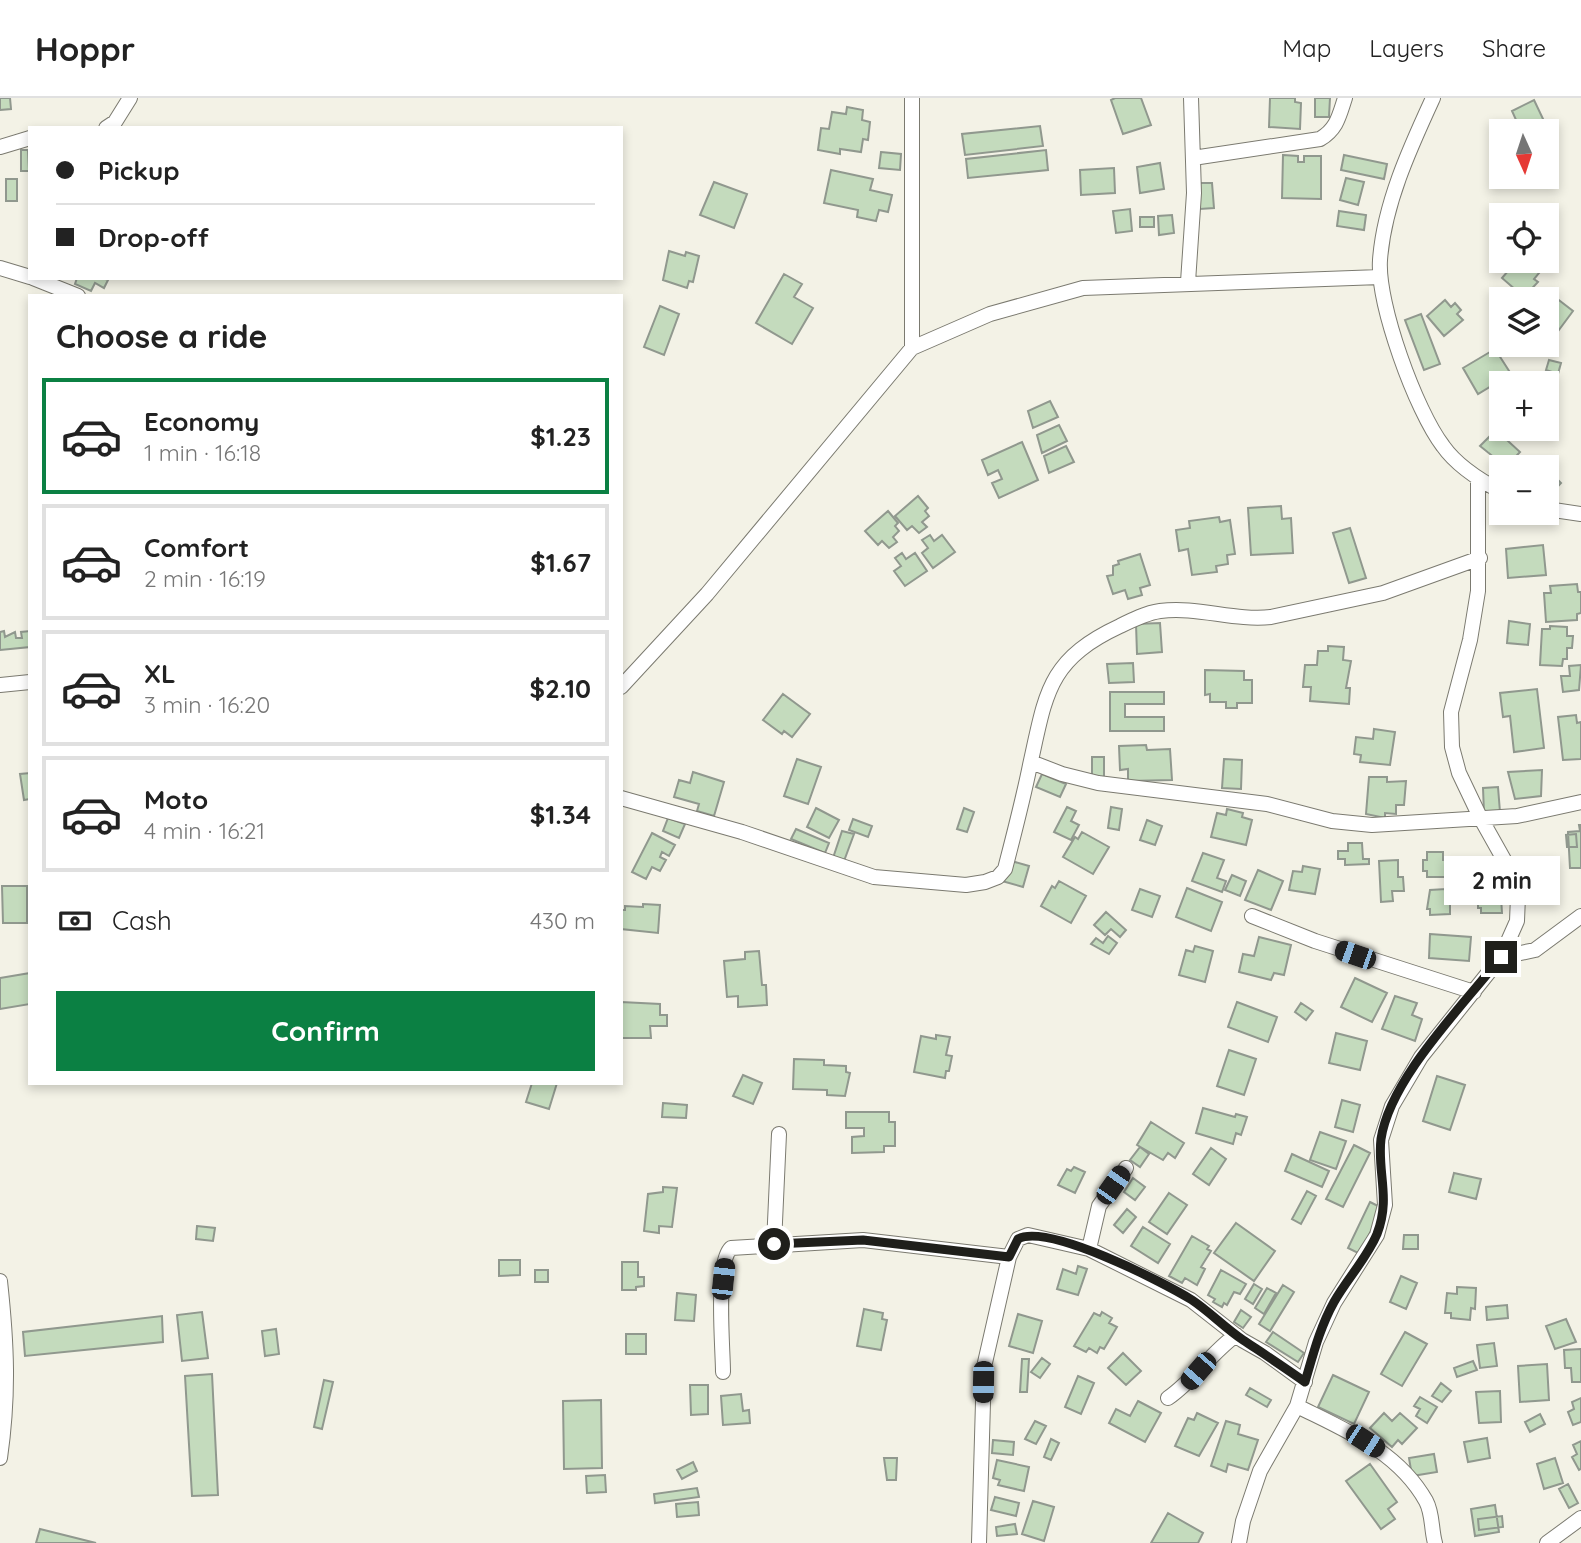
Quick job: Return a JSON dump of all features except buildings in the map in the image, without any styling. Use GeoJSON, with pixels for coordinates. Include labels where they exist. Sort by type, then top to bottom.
{"type":"FeatureCollection","features":[{"type":"Feature","properties":{"kind":"street"},"geometry":{"type":"LineString","coordinates":[[109,126],[116,122],[130,98]]}},
{"type":"Feature","properties":{"kind":"street"},"geometry":{"type":"LineString","coordinates":[[912,98],[912,348]]}},
{"type":"Feature","properties":{"kind":"street"},"geometry":{"type":"LineString","coordinates":[[1188,282],[1194,205],[1191,98]]}},
{"type":"Feature","properties":{"kind":"street"},"geometry":{"type":"LineString","coordinates":[[1193,158],[1320,139],[1332,132],[1337,124],[1345,98]]}},
{"type":"Feature","properties":{"kind":"street"},"geometry":{"type":"LineString","coordinates":[[1433,98],[1410,148],[1387,222],[1380,259],[1381,277],[1389,317],[1417,397],[1443,447],[1478,479],[1489,485]]}},
{"type":"Feature","properties":{"kind":"street"},"geometry":{"type":"LineString","coordinates":[[0,147],[28,139]]}},
{"type":"Feature","properties":{"kind":"street"},"geometry":{"type":"LineString","coordinates":[[0,268],[28,277]]}},
{"type":"Feature","properties":{"kind":"street"},"geometry":{"type":"LineString","coordinates":[[623,685],[707,594],[912,348],[990,314],[1083,288],[1188,282],[1257,284],[1381,277]]}},
{"type":"Feature","properties":{"kind":"street"},"geometry":{"type":"LineString","coordinates":[[36,280],[73,294]]}},
{"type":"Feature","properties":{"kind":"street"},"geometry":{"type":"LineString","coordinates":[[1239,1543],[1243,1521],[1260,1471],[1297,1405],[1316,1342],[1334,1303],[1377,1235],[1385,1205],[1381,1140],[1392,1106],[1420,1057],[1501,957],[1517,921],[1518,896],[1512,874],[1480,817],[1452,747],[1451,712],[1470,640],[1478,592],[1478,479]]}},
{"type":"Feature","properties":{"kind":"street"},"geometry":{"type":"LineString","coordinates":[[1559,511],[1581,514]]}},
{"type":"Feature","properties":{"kind":"street"},"geometry":{"type":"LineString","coordinates":[[623,799],[742,832],[874,877],[966,885],[985,882],[998,877],[1005,869],[1031,762],[1039,716],[1052,682],[1071,656],[1096,637],[1156,611],[1175,610],[1256,619],[1271,617],[1382,593],[1480,558]]}},
{"type":"Feature","properties":{"kind":"street"},"geometry":{"type":"LineString","coordinates":[[0,685],[28,682]]}},
{"type":"Feature","properties":{"kind":"street"},"geometry":{"type":"LineString","coordinates":[[1031,762],[1062,774],[1098,783],[1267,804],[1332,821],[1372,825],[1517,816],[1581,802]]}},
{"type":"Feature","properties":{"kind":"street"},"geometry":{"type":"LineString","coordinates":[[1252,916],[1335,948],[1474,992]]}},
{"type":"Feature","properties":{"kind":"street"},"geometry":{"type":"LineString","coordinates":[[1501,957],[1535,950],[1581,916]]}},
{"type":"Feature","properties":{"kind":"street"},"geometry":{"type":"LineString","coordinates":[[774,1244],[779,1134]]}},
{"type":"Feature","properties":{"kind":"street"},"geometry":{"type":"LineString","coordinates":[[1089,1249],[1099,1206],[1126,1168]]}},
{"type":"Feature","properties":{"kind":"street"},"geometry":{"type":"LineString","coordinates":[[979,1543],[984,1367],[1009,1257],[1018,1239],[1028,1235],[1089,1249],[1191,1300],[1236,1335],[1305,1382]]}},
{"type":"Feature","properties":{"kind":"street"},"geometry":{"type":"LineString","coordinates":[[723,1372],[725,1255],[731,1248],[863,1240],[1009,1257]]}},
{"type":"Feature","properties":{"kind":"street"},"geometry":{"type":"LineString","coordinates":[[0,1281],[7,1342],[8,1393],[0,1458]]}},
{"type":"Feature","properties":{"kind":"street"},"geometry":{"type":"LineString","coordinates":[[1167,1398],[1187,1385],[1215,1350],[1236,1335]]}},
{"type":"Feature","properties":{"kind":"street"},"geometry":{"type":"LineString","coordinates":[[1297,1405],[1379,1450],[1408,1476],[1427,1503],[1435,1543]]}},
{"type":"Feature","properties":{"kind":"street"},"geometry":{"type":"LineString","coordinates":[[1546,1543],[1581,1518]]}},
{"type":"Feature","properties":{"kind":"route"},"geometry":{"type":"LineString","coordinates":[[774,1244],[863,1240],[1009,1257],[1018,1239],[1033,1235],[1044,1237],[1089,1249],[1191,1300],[1242,1340],[1305,1382],[1316,1342],[1334,1303],[1377,1235],[1385,1205],[1381,1140],[1392,1106],[1420,1057],[1501,957]]}}]}
